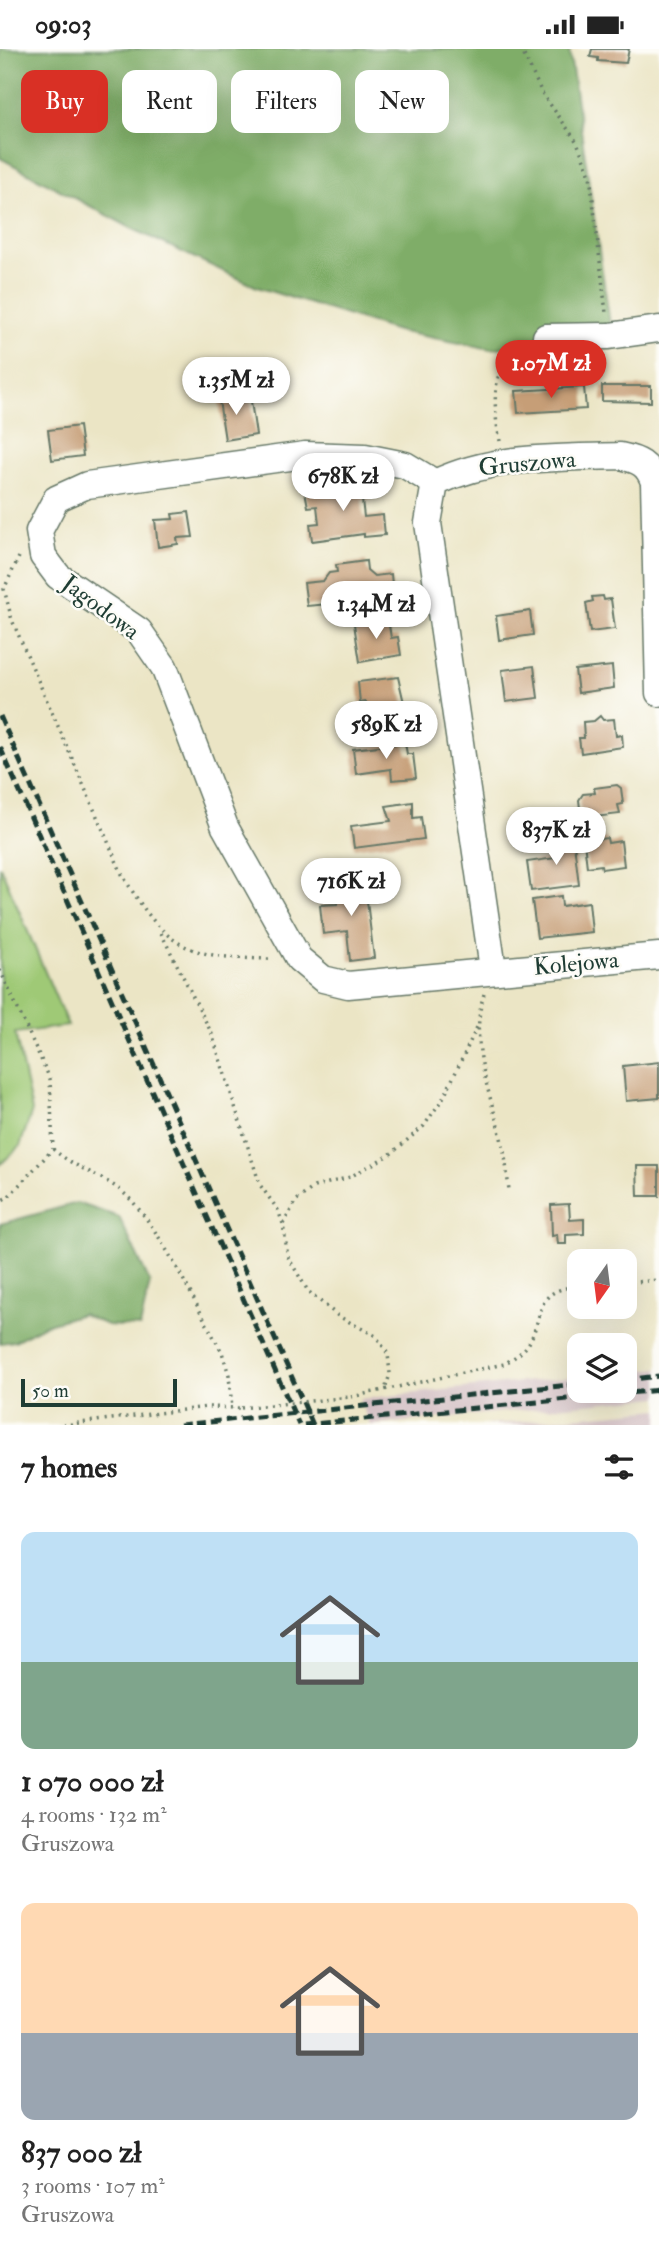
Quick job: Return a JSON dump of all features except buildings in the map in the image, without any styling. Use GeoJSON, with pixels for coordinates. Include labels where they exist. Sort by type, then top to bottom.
{"type":"FeatureCollection","features":[{"type":"Feature","properties":{"kind":"street"},"geometry":{"type":"LineString","coordinates":[[546,337],[609,336],[659,329]]}},
{"type":"Feature","properties":{"kind":"street"},"geometry":{"type":"LineString","coordinates":[[38,531],[56,499],[87,485],[304,455],[365,457],[405,465],[435,483],[428,523],[493,969]]}},
{"type":"Feature","properties":{"kind":"street","name":"Gruszowa"},"geometry":{"type":"LineString","coordinates":[[435,483],[464,469],[504,460],[620,456],[638,460],[649,468],[654,482],[659,693]]}},
{"type":"Feature","properties":{"kind":"street","name":"Jagodowa"},"geometry":{"type":"LineString","coordinates":[[38,531],[43,556],[58,576],[139,631],[164,667],[225,828],[299,959],[323,979],[348,985],[493,969]]}},
{"type":"Feature","properties":{"kind":"street","name":"Kolejowa"},"geometry":{"type":"LineString","coordinates":[[493,969],[659,956]]}},
{"type":"Feature","properties":{"kind":"path"},"geometry":{"type":"LineString","coordinates":[[521,49],[542,93],[577,142],[590,175],[609,336]]}},
{"type":"Feature","properties":{"kind":"path"},"geometry":{"type":"LineString","coordinates":[[504,460],[499,436],[496,383],[500,364],[515,350],[546,337]]}},
{"type":"Feature","properties":{"kind":"path"},"geometry":{"type":"LineString","coordinates":[[4,589],[10,570],[38,531]]}},
{"type":"Feature","properties":{"kind":"path"},"geometry":{"type":"LineString","coordinates":[[0,580],[12,620],[122,874],[160,931],[212,1034],[260,1185],[278,1210],[283,1224],[288,1257],[308,1291],[338,1316],[376,1336],[388,1354],[390,1374],[385,1390]]}},
{"type":"Feature","properties":{"kind":"path"},"geometry":{"type":"LineString","coordinates":[[160,931],[187,948],[212,957],[299,959]]}},
{"type":"Feature","properties":{"kind":"path"},"geometry":{"type":"LineString","coordinates":[[283,1224],[297,1200],[314,1187],[350,1177],[392,1153],[424,1126],[446,1095],[477,1027],[493,969]]}},
{"type":"Feature","properties":{"kind":"path"},"geometry":{"type":"LineString","coordinates":[[0,970],[50,1079],[53,1149],[8,1197],[0,1201]]}},
{"type":"Feature","properties":{"kind":"path"},"geometry":{"type":"LineString","coordinates":[[477,1027],[486,1083],[503,1144],[509,1191]]}},
{"type":"Feature","properties":{"kind":"path"},"geometry":{"type":"LineString","coordinates":[[53,1149],[71,1165],[103,1178],[125,1195],[146,1217],[222,1352],[229,1374],[232,1409]]}},
{"type":"Feature","properties":{"kind":"path"},"geometry":{"type":"LineString","coordinates":[[637,1282],[659,1280]]}},
{"type":"Feature","properties":{"kind":"path"},"geometry":{"type":"LineString","coordinates":[[63,1425],[207,1406],[232,1409],[351,1398],[504,1364],[521,1353],[531,1339],[538,1308],[548,1297],[567,1287]]}},
{"type":"Feature","properties":{"kind":"shaded area"},"geometry":{"type":"Polygon","coordinates":[[[659,1368],[659,1397],[637,1399],[637,1371],[659,1368]]]}},
{"type":"Feature","properties":{"kind":"shaded area"},"geometry":{"type":"Polygon","coordinates":[[[567,1377],[567,1403],[597,1403],[370,1425],[359,1399],[567,1377]]]}},
{"type":"Feature","properties":{"kind":"shaded area"},"geometry":{"type":"Polygon","coordinates":[[[659,1409],[659,1425],[484,1425],[659,1409]]]}},
{"type":"Feature","properties":{"kind":"green space"},"geometry":{"type":"Polygon","coordinates":[[[0,49],[569,49],[611,331],[491,349],[397,331],[257,287],[131,228],[0,158],[0,49]]]}},
{"type":"Feature","properties":{"kind":"green space"},"geometry":{"type":"Polygon","coordinates":[[[0,866],[68,1026],[15,1033],[32,1111],[20,1146],[0,1165],[0,866]]]}},
{"type":"Feature","properties":{"kind":"green space"},"geometry":{"type":"Polygon","coordinates":[[[77,1203],[119,1217],[150,1283],[140,1327],[107,1325],[82,1314],[44,1325],[15,1341],[0,1343],[0,1224],[77,1203]]]}},
{"type":"Feature","properties":{"kind":"railway"},"geometry":{"type":"LineString","coordinates":[[0,716],[313,1425]]}},
{"type":"Feature","properties":{"kind":"railway"},"geometry":{"type":"LineString","coordinates":[[0,747],[299,1425]]}},
{"type":"Feature","properties":{"kind":"railway"},"geometry":{"type":"LineString","coordinates":[[637,1379],[659,1376]]}},
{"type":"Feature","properties":{"kind":"railway"},"geometry":{"type":"LineString","coordinates":[[180,1425],[567,1385]]}},
{"type":"Feature","properties":{"kind":"railway"},"geometry":{"type":"LineString","coordinates":[[304,1425],[659,1390]]}}]}
